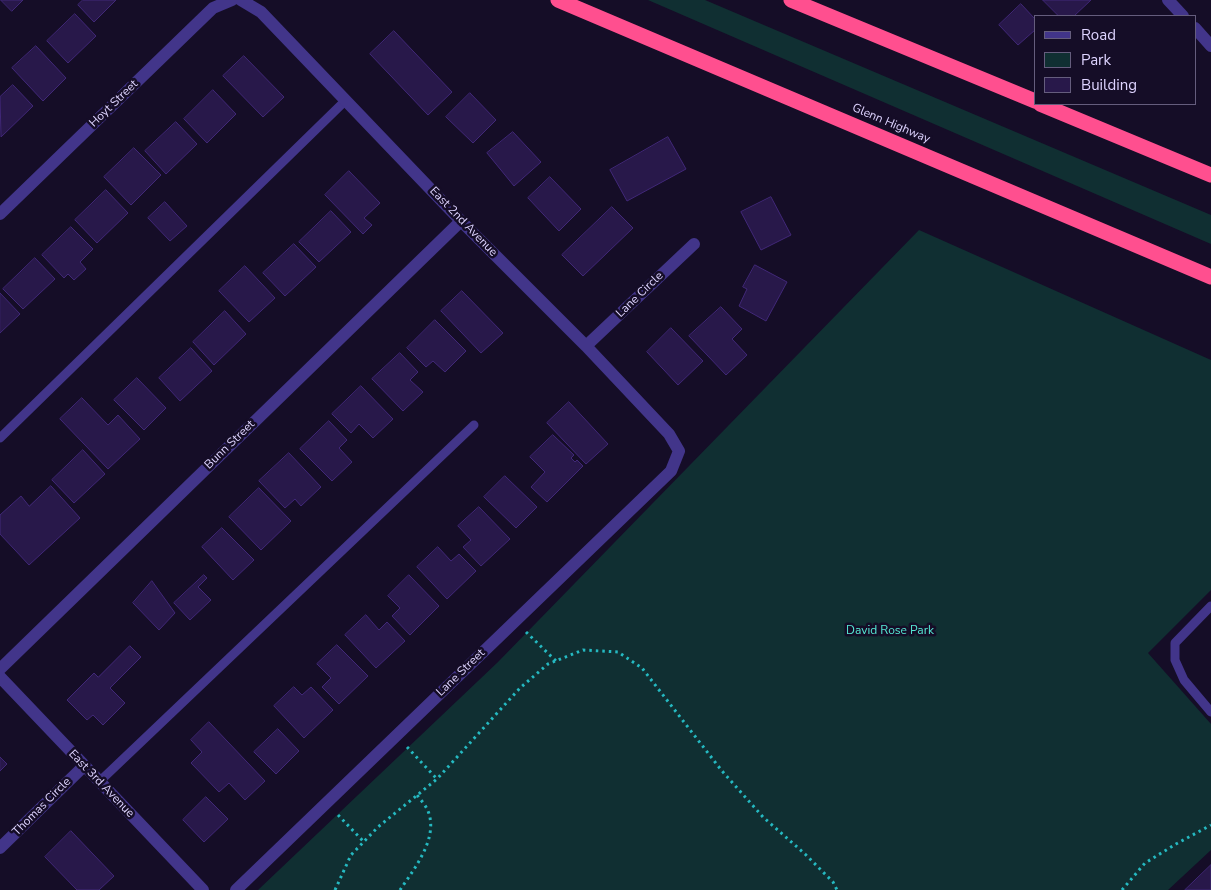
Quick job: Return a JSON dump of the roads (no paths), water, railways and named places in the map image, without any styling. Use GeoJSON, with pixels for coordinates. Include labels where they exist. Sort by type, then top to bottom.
{"type":"FeatureCollection","features":[{"type":"Feature","properties":{"kind":"highway","name":"Glenn Highway"},"geometry":{"type":"LineString","coordinates":[[558,0],[1211,277]]}},
{"type":"Feature","properties":{"kind":"highway"},"geometry":{"type":"LineString","coordinates":[[791,0],[1034,101]]}},
{"type":"Feature","properties":{"kind":"highway"},"geometry":{"type":"LineString","coordinates":[[1042,105],[1211,175]]}},
{"type":"Feature","properties":{"kind":"street","name":"Hoyt Street"},"geometry":{"type":"LineString","coordinates":[[0,214],[213,8],[232,0]]}},
{"type":"Feature","properties":{"kind":"street","name":"East 2nd Avenue"},"geometry":{"type":"LineString","coordinates":[[241,0],[261,12],[461,221],[586,346],[669,434],[679,451]]}},
{"type":"Feature","properties":{"kind":"street"},"geometry":{"type":"LineString","coordinates":[[1170,1],[1182,15]]}},
{"type":"Feature","properties":{"kind":"street"},"geometry":{"type":"LineString","coordinates":[[1196,29],[1211,46]]}},
{"type":"Feature","properties":{"kind":"street","name":"Bunn Street"},"geometry":{"type":"LineString","coordinates":[[0,669],[461,221]]}},
{"type":"Feature","properties":{"kind":"street","name":"Lane Circle"},"geometry":{"type":"LineString","coordinates":[[586,346],[694,244]]}},
{"type":"Feature","properties":{"kind":"street","name":"Lane Street"},"geometry":{"type":"LineString","coordinates":[[236,890],[671,471],[679,451]]}},
{"type":"Feature","properties":{"kind":"street","name":"East 3rd Avenue"},"geometry":{"type":"LineString","coordinates":[[0,677],[203,890]]}},
{"type":"Feature","properties":{"kind":"street","name":"Thomas Circle"},"geometry":{"type":"LineString","coordinates":[[0,848],[84,766]]}},
{"type":"Feature","properties":{"kind":"lane"},"geometry":{"type":"LineString","coordinates":[[0,438],[346,100]]}},
{"type":"Feature","properties":{"kind":"lane"},"geometry":{"type":"LineString","coordinates":[[99,782],[474,425]]}},
{"type":"Feature","properties":{"kind":"lane"},"geometry":{"type":"LineString","coordinates":[[1211,606],[1176,642],[1175,660],[1184,680],[1211,712]]}},
{"type":"Feature","properties":{"kind":"park label","name":"David Rose Park"},"geometry":{"type":"Point","coordinates":[890,631]}}]}
